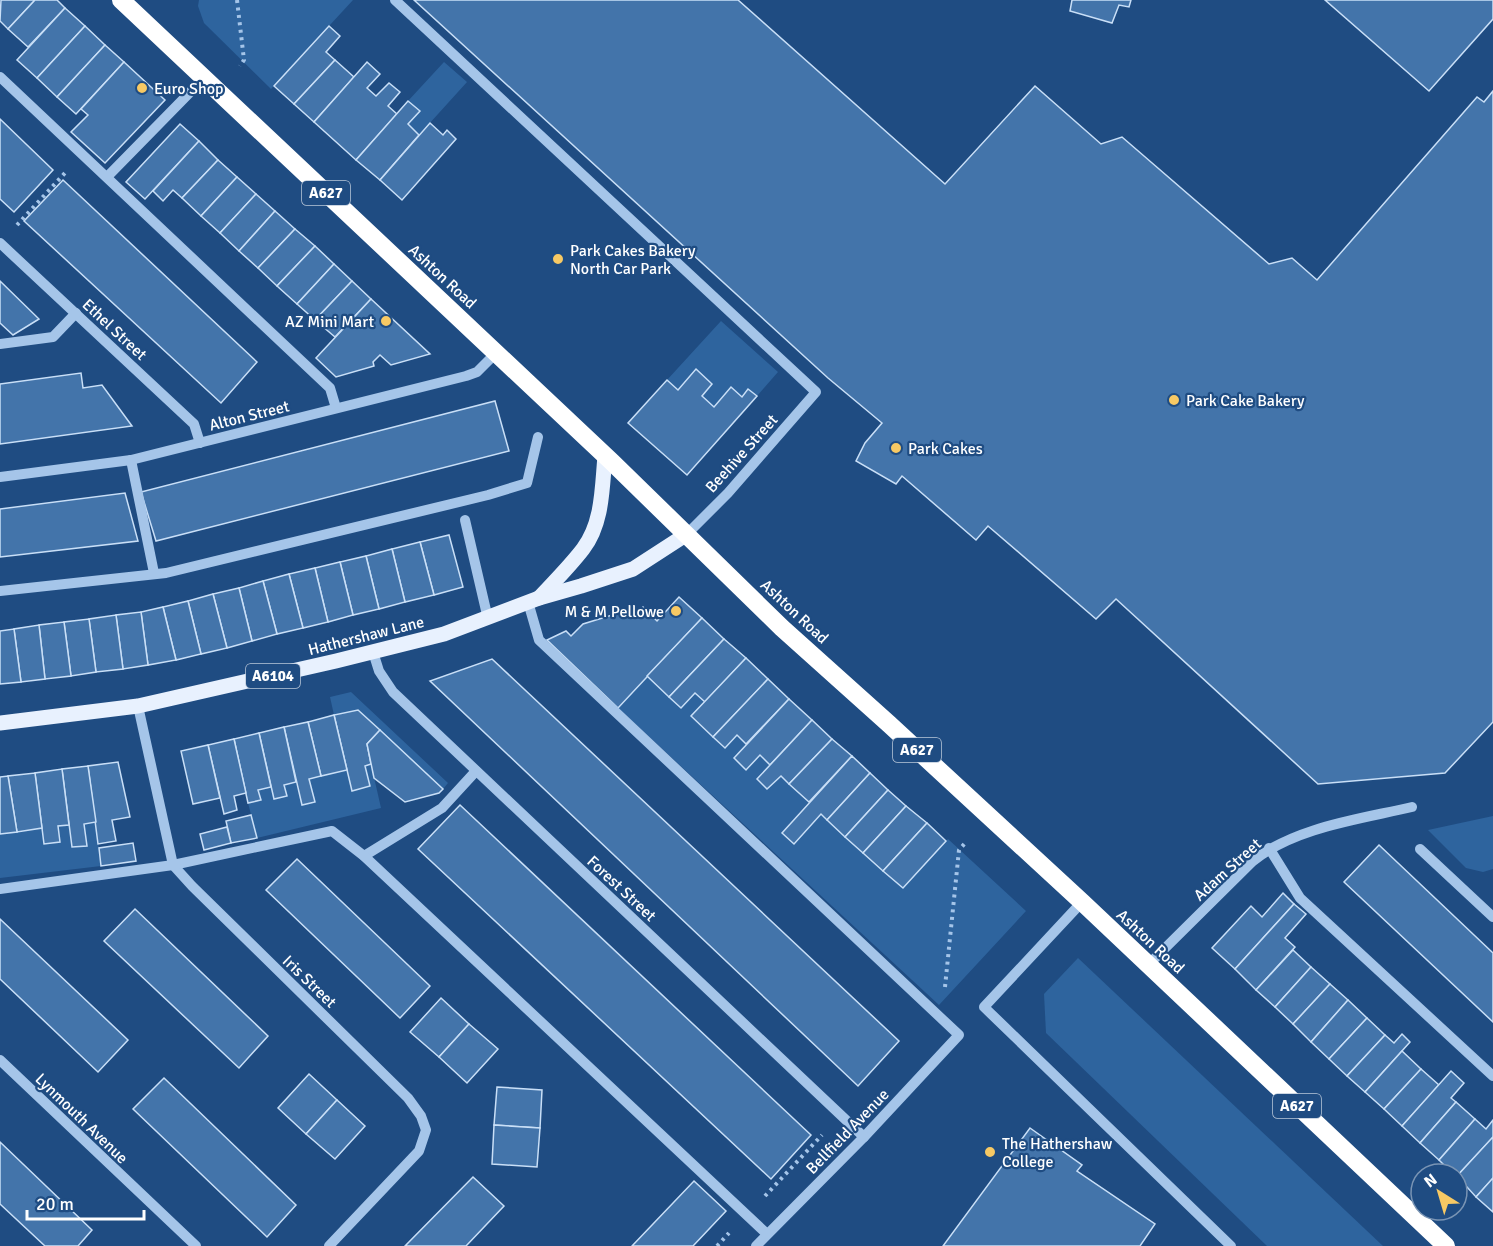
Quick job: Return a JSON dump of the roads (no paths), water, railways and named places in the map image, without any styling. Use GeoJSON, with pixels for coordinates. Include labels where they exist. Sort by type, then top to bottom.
{"type":"FeatureCollection","features":[{"type":"Feature","properties":{"kind":"highway","name":"Ashton Road"},"geometry":{"type":"LineString","coordinates":[[130,3],[204,78],[496,352],[782,628],[1082,902],[1446,1246]]}},
{"type":"Feature","properties":{"kind":"main road"},"geometry":{"type":"LineString","coordinates":[[534,600],[584,548],[594,528],[601,503],[605,456]]}},
{"type":"Feature","properties":{"kind":"main road","name":"Hathershaw Lane"},"geometry":{"type":"LineString","coordinates":[[0,723],[138,706],[444,634],[534,600],[633,569],[687,534]]}},
{"type":"Feature","properties":{"kind":"street","name":"Beehive Street"},"geometry":{"type":"LineString","coordinates":[[395,0],[816,392],[728,493],[687,534]]}},
{"type":"Feature","properties":{"kind":"street"},"geometry":{"type":"LineString","coordinates":[[0,77],[330,388],[336,408]]}},
{"type":"Feature","properties":{"kind":"street"},"geometry":{"type":"LineString","coordinates":[[107,177],[204,78]]}},
{"type":"Feature","properties":{"kind":"street","name":"Ethel Street"},"geometry":{"type":"LineString","coordinates":[[0,243],[194,424],[200,443]]}},
{"type":"Feature","properties":{"kind":"street"},"geometry":{"type":"LineString","coordinates":[[0,344],[53,337],[76,313]]}},
{"type":"Feature","properties":{"kind":"street","name":"Alton Street"},"geometry":{"type":"LineString","coordinates":[[0,477],[131,460],[466,376],[477,372],[496,352]]}},
{"type":"Feature","properties":{"kind":"street"},"geometry":{"type":"LineString","coordinates":[[0,591],[166,573],[488,495],[527,483],[538,437]]}},
{"type":"Feature","properties":{"kind":"street"},"geometry":{"type":"LineString","coordinates":[[131,460],[154,573]]}},
{"type":"Feature","properties":{"kind":"street"},"geometry":{"type":"LineString","coordinates":[[465,520],[488,619]]}},
{"type":"Feature","properties":{"kind":"street","name":"Bellfield Avenue"},"geometry":{"type":"LineString","coordinates":[[534,600],[539,640],[959,1035],[864,1137],[756,1246]]}},
{"type":"Feature","properties":{"kind":"street","name":"Forest Street"},"geometry":{"type":"LineString","coordinates":[[374,652],[379,671],[393,692],[864,1137]]}},
{"type":"Feature","properties":{"kind":"street"},"geometry":{"type":"LineString","coordinates":[[138,706],[173,865]]}},
{"type":"Feature","properties":{"kind":"street"},"geometry":{"type":"LineString","coordinates":[[364,856],[442,808],[476,771]]}},
{"type":"Feature","properties":{"kind":"street","name":"Adam Street"},"geometry":{"type":"LineString","coordinates":[[1149,965],[1253,861],[1269,848],[1307,833],[1412,807]]}},
{"type":"Feature","properties":{"kind":"street"},"geometry":{"type":"LineString","coordinates":[[0,889],[173,865],[332,831],[364,856],[767,1234]]}},
{"type":"Feature","properties":{"kind":"street"},"geometry":{"type":"LineString","coordinates":[[1269,848],[1300,898],[1493,1076]]}},
{"type":"Feature","properties":{"kind":"street"},"geometry":{"type":"LineString","coordinates":[[1420,849],[1493,917]]}},
{"type":"Feature","properties":{"kind":"street","name":"Iris Street"},"geometry":{"type":"LineString","coordinates":[[173,865],[408,1098],[421,1116],[426,1130],[419,1151],[329,1246]]}},
{"type":"Feature","properties":{"kind":"street"},"geometry":{"type":"LineString","coordinates":[[1082,902],[984,1007],[1231,1246]]}},
{"type":"Feature","properties":{"kind":"street","name":"Lynmouth Avenue"},"geometry":{"type":"LineString","coordinates":[[0,1060],[195,1246]]}},
{"type":"Feature","properties":{"kind":"place","name":"Euro Shop"},"geometry":{"type":"Point","coordinates":[142,88]}},
{"type":"Feature","properties":{"kind":"place","name":"Park Cakes Bakery North Car Park"},"geometry":{"type":"Point","coordinates":[558,259]}},
{"type":"Feature","properties":{"kind":"place","name":"AZ Mini Mart"},"geometry":{"type":"Point","coordinates":[386,321]}},
{"type":"Feature","properties":{"kind":"place","name":"Park Cake Bakery"},"geometry":{"type":"Point","coordinates":[1174,400]}},
{"type":"Feature","properties":{"kind":"place","name":"Park Cakes"},"geometry":{"type":"Point","coordinates":[896,448]}},
{"type":"Feature","properties":{"kind":"place","name":"M & M Pellowe"},"geometry":{"type":"Point","coordinates":[676,611]}},
{"type":"Feature","properties":{"kind":"place","name":"The Hathershaw College"},"geometry":{"type":"Point","coordinates":[990,1152]}}]}
